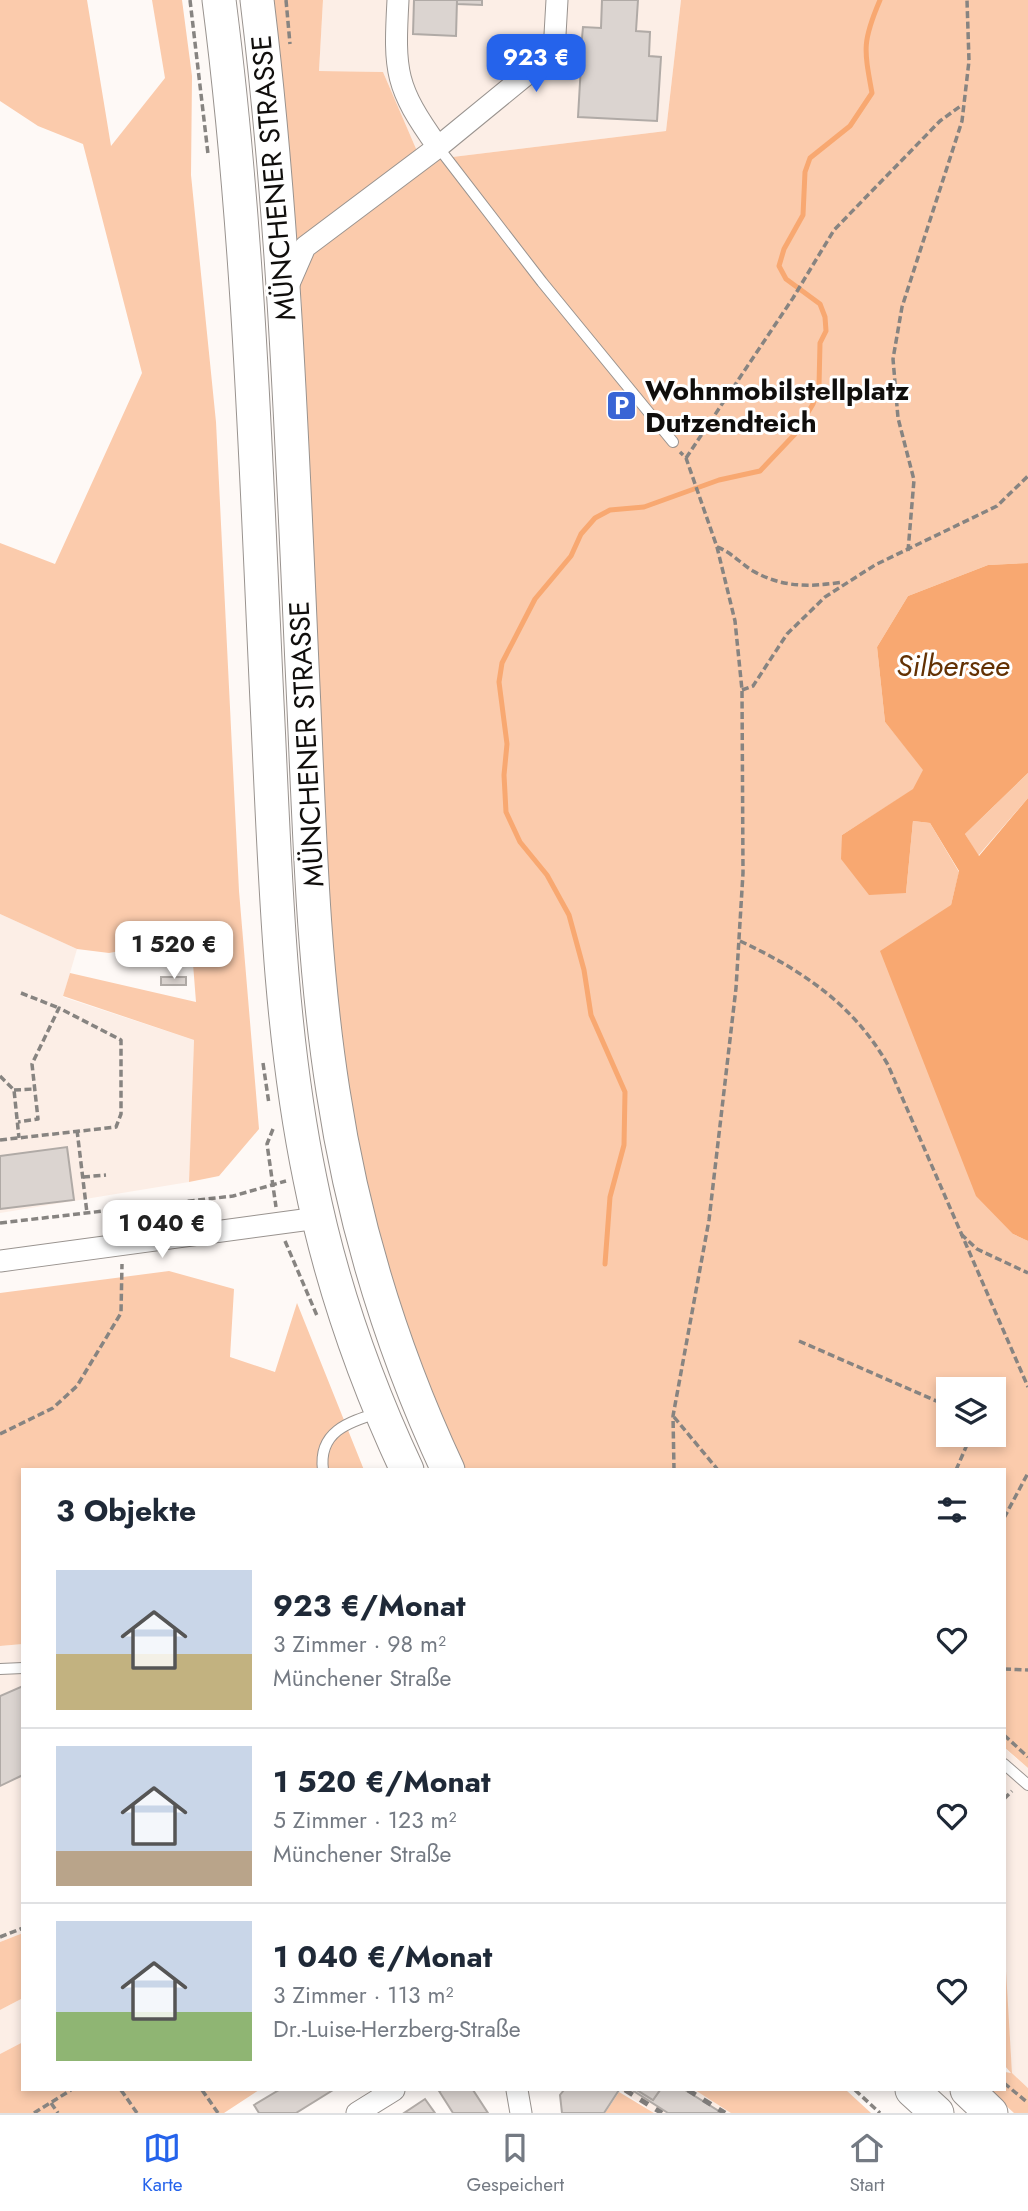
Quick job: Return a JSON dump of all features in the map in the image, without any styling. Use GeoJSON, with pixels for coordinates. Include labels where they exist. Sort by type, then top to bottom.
{"type":"FeatureCollection","features":[{"type":"Feature","properties":{"kind":"main road","name":"MÜNCHENER STRASSE"},"geometry":{"type":"LineString","coordinates":[[219,0],[247,303],[284,993],[297,1107],[318,1217],[345,1313],[381,1412],[406,1468]]}},
{"type":"Feature","properties":{"kind":"main road","name":"MÜNCHENER STRASSE"},"geometry":{"type":"LineString","coordinates":[[257,0],[284,297],[319,969],[334,1100],[358,1215],[395,1342],[447,1468]]}},
{"type":"Feature","properties":{"kind":"main road"},"geometry":{"type":"LineString","coordinates":[[318,1217],[358,1215]]}},
{"type":"Feature","properties":{"kind":"main road"},"geometry":{"type":"LineString","coordinates":[[913,2091],[937,2113]]}},
{"type":"Feature","properties":{"kind":"main road"},"geometry":{"type":"LineString","coordinates":[[968,2091],[992,2113]]}},
{"type":"Feature","properties":{"kind":"street"},"geometry":{"type":"LineString","coordinates":[[398,0],[397,66],[401,88],[410,108],[438,147]]}},
{"type":"Feature","properties":{"kind":"street"},"geometry":{"type":"LineString","coordinates":[[284,297],[305,247],[438,147],[554,52],[556,0]]}},
{"type":"Feature","properties":{"kind":"street"},"geometry":{"type":"LineString","coordinates":[[0,1261],[318,1217]]}},
{"type":"Feature","properties":{"kind":"street"},"geometry":{"type":"LineString","coordinates":[[357,2113],[392,2091]]}},
{"type":"Feature","properties":{"kind":"street"},"geometry":{"type":"LineString","coordinates":[[517,2091],[520,2113]]}},
{"type":"Feature","properties":{"kind":"lane"},"geometry":{"type":"LineString","coordinates":[[438,147],[542,282],[673,442]]}},
{"type":"Feature","properties":{"kind":"lane"},"geometry":{"type":"LineString","coordinates":[[323,1468],[324,1445],[334,1430],[381,1412]]}},
{"type":"Feature","properties":{"kind":"lane"},"geometry":{"type":"LineString","coordinates":[[0,1669],[21,1668]]}},
{"type":"Feature","properties":{"kind":"lane"},"geometry":{"type":"LineString","coordinates":[[1006,1765],[1028,1785]]}},
{"type":"Feature","properties":{"kind":"path"},"geometry":{"type":"LineString","coordinates":[[286,0],[290,55]]}},
{"type":"Feature","properties":{"kind":"path"},"geometry":{"type":"LineString","coordinates":[[908,551],[914,480],[898,418],[892,359],[902,307],[962,121],[969,61],[967,0]]}},
{"type":"Feature","properties":{"kind":"path"},"geometry":{"type":"LineString","coordinates":[[686,458],[793,298],[834,230],[854,206],[940,121],[962,104]]}},
{"type":"Feature","properties":{"kind":"path"},"geometry":{"type":"LineString","coordinates":[[673,442],[686,458],[717,547],[733,607],[741,690],[740,941],[709,1220],[673,1416],[674,1468]]}},
{"type":"Feature","properties":{"kind":"path"},"geometry":{"type":"LineString","coordinates":[[741,690],[753,686],[774,651],[805,614],[846,582],[997,506],[1028,477]]}},
{"type":"Feature","properties":{"kind":"path"},"geometry":{"type":"LineString","coordinates":[[717,547],[751,569],[784,584],[819,586],[846,582]]}},
{"type":"Feature","properties":{"kind":"path"},"geometry":{"type":"LineString","coordinates":[[740,941],[783,961],[853,1013],[872,1037],[888,1065],[1028,1387]]}},
{"type":"Feature","properties":{"kind":"path"},"geometry":{"type":"LineString","coordinates":[[0,1140],[116,1127],[121,1114],[121,1040],[59,1008],[21,993]]}},
{"type":"Feature","properties":{"kind":"path"},"geometry":{"type":"LineString","coordinates":[[18,1122],[38,1119],[32,1064],[59,1008]]}},
{"type":"Feature","properties":{"kind":"path"},"geometry":{"type":"LineString","coordinates":[[0,1076],[14,1090],[19,1138]]}},
{"type":"Feature","properties":{"kind":"path"},"geometry":{"type":"LineString","coordinates":[[14,1090],[34,1088]]}},
{"type":"Feature","properties":{"kind":"path"},"geometry":{"type":"LineString","coordinates":[[77,1130],[87,1213]]}},
{"type":"Feature","properties":{"kind":"path"},"geometry":{"type":"LineString","coordinates":[[267,1144],[271,1184],[289,1254]]}},
{"type":"Feature","properties":{"kind":"path"},"geometry":{"type":"LineString","coordinates":[[82,1177],[106,1175]]}},
{"type":"Feature","properties":{"kind":"path"},"geometry":{"type":"LineString","coordinates":[[0,1223],[233,1196],[271,1184]]}},
{"type":"Feature","properties":{"kind":"path"},"geometry":{"type":"LineString","coordinates":[[960,1233],[977,1249],[1028,1273]]}},
{"type":"Feature","properties":{"kind":"path"},"geometry":{"type":"LineString","coordinates":[[0,1434],[53,1408],[77,1386],[121,1313],[123,1282]]}},
{"type":"Feature","properties":{"kind":"path"},"geometry":{"type":"LineString","coordinates":[[799,1341],[936,1401]]}},
{"type":"Feature","properties":{"kind":"path"},"geometry":{"type":"LineString","coordinates":[[673,1416],[716,1468]]}},
{"type":"Feature","properties":{"kind":"path"},"geometry":{"type":"LineString","coordinates":[[957,1468],[966,1447]]}},
{"type":"Feature","properties":{"kind":"path"},"geometry":{"type":"LineString","coordinates":[[1006,1514],[1028,1474]]}},
{"type":"Feature","properties":{"kind":"path"},"geometry":{"type":"LineString","coordinates":[[1020,1489],[1028,1486]]}},
{"type":"Feature","properties":{"kind":"path"},"geometry":{"type":"LineString","coordinates":[[1006,1670],[1028,1670]]}},
{"type":"Feature","properties":{"kind":"path"},"geometry":{"type":"LineString","coordinates":[[1006,1737],[1028,1757]]}},
{"type":"Feature","properties":{"kind":"path"},"geometry":{"type":"LineString","coordinates":[[0,1937],[21,1929]]}},
{"type":"Feature","properties":{"kind":"path"},"geometry":{"type":"LineString","coordinates":[[1006,2085],[1028,2104]]}},
{"type":"Feature","properties":{"kind":"path"},"geometry":{"type":"LineString","coordinates":[[34,2113],[69,2091]]}},
{"type":"Feature","properties":{"kind":"path"},"geometry":{"type":"LineString","coordinates":[[122,2091],[137,2113]]}},
{"type":"Feature","properties":{"kind":"path"},"geometry":{"type":"LineString","coordinates":[[203,2091],[218,2113]]}},
{"type":"Feature","properties":{"kind":"path"},"geometry":{"type":"LineString","coordinates":[[856,2091],[880,2113]]}},
{"type":"Feature","properties":{"kind":"path"},"geometry":{"type":"LineString","coordinates":[[50,2103],[58,2113]]}},
{"type":"Feature","properties":{"kind":"shaded area"},"geometry":{"type":"Polygon","coordinates":[[[0,0],[87,0],[111,146],[165,78],[152,0],[182,0],[192,76],[191,175],[216,422],[239,891],[259,1129],[219,1176],[189,1182],[194,1040],[63,996],[70,973],[196,1002],[191,938],[109,953],[77,949],[0,914],[0,543],[55,564],[142,373],[83,144],[38,126],[0,101],[0,0]]]}},
{"type":"Feature","properties":{"kind":"shaded area"},"geometry":{"type":"Polygon","coordinates":[[[266,0],[323,0],[319,71],[383,72],[417,151],[436,159],[666,131],[681,0],[1028,0],[1028,563],[988,565],[908,596],[877,647],[885,722],[924,770],[914,789],[842,835],[906,893],[913,821],[930,823],[959,872],[951,905],[1013,1234],[1028,1241],[1028,1768],[1006,1749],[1006,1468],[457,1468],[385,1283],[334,1030],[301,296],[292,290],[266,0]]]}},
{"type":"Feature","properties":{"kind":"shaded area"},"geometry":{"type":"Polygon","coordinates":[[[323,0],[681,0],[666,131],[436,159],[417,151],[383,72],[319,71],[323,0]]]}},
{"type":"Feature","properties":{"kind":"shaded area"},"geometry":{"type":"Polygon","coordinates":[[[1028,773],[1028,798],[978,856],[965,834],[1028,773]]]}},
{"type":"Feature","properties":{"kind":"shaded area"},"geometry":{"type":"Polygon","coordinates":[[[0,914],[77,949],[63,997],[194,1040],[189,1182],[0,1213],[0,914]]]}},
{"type":"Feature","properties":{"kind":"shaded area"},"geometry":{"type":"Polygon","coordinates":[[[169,1271],[234,1289],[230,1357],[275,1372],[297,1303],[363,1468],[21,1468],[21,1644],[0,1646],[0,1293],[169,1271]]]}},
{"type":"Feature","properties":{"kind":"shaded area"},"geometry":{"type":"Polygon","coordinates":[[[21,1644],[21,1934],[0,1942],[0,1646],[21,1644]]]}},
{"type":"Feature","properties":{"kind":"shaded area"},"geometry":{"type":"Polygon","coordinates":[[[1006,1750],[1028,1768],[1028,2088],[1012,2073],[1006,1984],[1006,1750]]]}},
{"type":"Feature","properties":{"kind":"shaded area"},"geometry":{"type":"Polygon","coordinates":[[[21,1934],[21,1999],[0,2010],[0,1942],[21,1934]]]}},
{"type":"Feature","properties":{"kind":"shaded area"},"geometry":{"type":"Polygon","coordinates":[[[1006,1971],[1012,2073],[1028,2088],[1028,2113],[1014,2113],[990,2091],[1006,2091],[1006,2072],[1011,2073],[1006,2067],[1006,1971]]]}},
{"type":"Feature","properties":{"kind":"shaded area"},"geometry":{"type":"Polygon","coordinates":[[[21,1999],[21,2043],[0,2054],[0,2010],[21,1999]]]}},
{"type":"Feature","properties":{"kind":"shaded area"},"geometry":{"type":"Polygon","coordinates":[[[21,2043],[21,2091],[257,2091],[224,2113],[0,2113],[0,2054],[21,2043]]]}},
{"type":"Feature","properties":{"kind":"shaded area"},"geometry":{"type":"Polygon","coordinates":[[[621,2091],[699,2091],[734,2113],[654,2113],[621,2091]]]}},
{"type":"Feature","properties":{"kind":"shaded area"},"geometry":{"type":"Polygon","coordinates":[[[697,2091],[847,2091],[871,2113],[731,2113],[697,2091]]]}},
{"type":"Feature","properties":{"kind":"shaded area"},"geometry":{"type":"Polygon","coordinates":[[[619,2092],[654,2113],[605,2113],[619,2092]]]}},
{"type":"Feature","properties":{"kind":"water","name":"Silbersee"},"geometry":{"type":"Polygon","coordinates":[[[1028,563],[1028,773],[965,834],[979,856],[1028,798],[1028,1241],[1013,1234],[976,1196],[880,951],[951,905],[959,871],[930,823],[913,821],[906,893],[869,895],[841,859],[842,835],[913,789],[923,770],[885,722],[877,647],[908,596],[988,565],[1028,563]]]}},
{"type":"Feature","properties":{"kind":"building"},"geometry":{"type":"Polygon","coordinates":[[[414,0],[457,0],[456,36],[413,34],[414,0]]]}},
{"type":"Feature","properties":{"kind":"building"},"geometry":{"type":"Polygon","coordinates":[[[457,0],[482,0],[482,5],[457,4],[457,0]]]}},
{"type":"Feature","properties":{"kind":"building"},"geometry":{"type":"Polygon","coordinates":[[[602,0],[638,0],[636,31],[650,32],[649,56],[661,57],[657,121],[578,117],[582,48],[569,47],[570,38],[582,38],[583,27],[601,28],[602,0]]]}},
{"type":"Feature","properties":{"kind":"building"},"geometry":{"type":"Polygon","coordinates":[[[161,977],[186,977],[186,985],[161,985],[161,977]]]}},
{"type":"Feature","properties":{"kind":"building"},"geometry":{"type":"Polygon","coordinates":[[[67,1147],[74,1200],[0,1209],[0,1156],[67,1147]]]}},
{"type":"Feature","properties":{"kind":"building"},"geometry":{"type":"Polygon","coordinates":[[[21,1687],[21,1776],[0,1786],[0,1696],[21,1687]]]}},
{"type":"Feature","properties":{"kind":"building"},"geometry":{"type":"Polygon","coordinates":[[[277,2091],[331,2091],[296,2113],[259,2113],[254,2105],[277,2091]]]}},
{"type":"Feature","properties":{"kind":"building"},"geometry":{"type":"Polygon","coordinates":[[[439,2091],[474,2091],[488,2113],[453,2113],[439,2091]]]}},
{"type":"Feature","properties":{"kind":"building"},"geometry":{"type":"Polygon","coordinates":[[[563,2091],[618,2091],[604,2113],[562,2113],[560,2095],[563,2091]]]}},
{"type":"Feature","properties":{"kind":"building"},"geometry":{"type":"Polygon","coordinates":[[[634,2091],[639,2091],[653,2100],[659,2091],[687,2091],[722,2113],[668,2113],[634,2091]]]}},
{"type":"Feature","properties":{"kind":"building"},"geometry":{"type":"Polygon","coordinates":[[[639,2091],[659,2091],[653,2100],[639,2091]]]}},
{"type":"Feature","properties":{"kind":"building"},"geometry":{"type":"Polygon","coordinates":[[[425,2099],[435,2113],[404,2113],[425,2099]]]}},
{"type":"Feature","properties":{"kind":"waterway"},"geometry":{"type":"LineString","coordinates":[[605,1264],[610,1197],[624,1145],[625,1092],[591,1015],[584,970],[569,915],[547,875],[520,842],[506,812],[504,775],[507,744],[499,682],[502,663],[535,599],[571,556],[581,534],[595,518],[610,510],[644,507],[719,480],[760,471],[795,434],[813,404],[819,386],[820,343],[826,331],[825,317],[820,304],[786,279],[779,266],[784,249],[803,215],[805,172],[810,158],[850,126],[872,93],[866,46],[880,0]]}},
{"type":"Feature","properties":{"kind":"railway"},"geometry":{"type":"LineString","coordinates":[[627,2091],[662,2113]]}},
{"type":"Feature","properties":{"kind":"railway"},"geometry":{"type":"LineString","coordinates":[[690,2091],[725,2113]]}},
{"type":"Feature","properties":{"kind":"place","name":"Wohnmobilstellplatz Dutzendteich"},"geometry":{"type":"Point","coordinates":[622,406]}}]}
